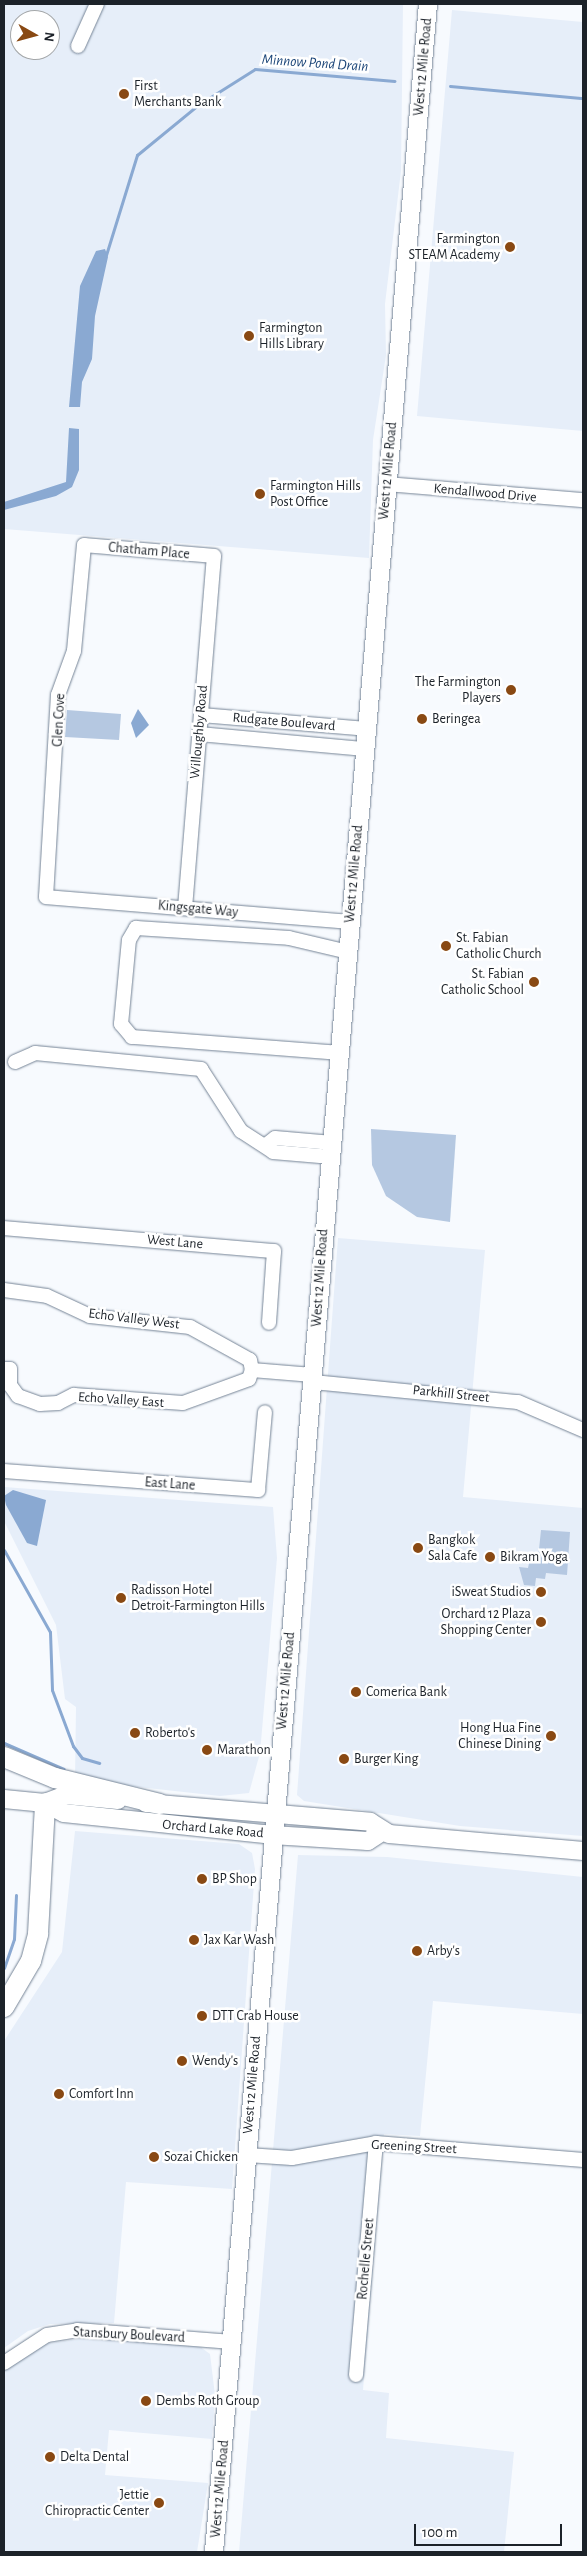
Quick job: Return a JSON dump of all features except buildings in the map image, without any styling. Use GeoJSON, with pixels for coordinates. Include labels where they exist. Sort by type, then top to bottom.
{"type":"FeatureCollection","features":[{"type":"Feature","properties":{"kind":"highway"},"geometry":{"type":"LineString","coordinates":[[4,1757],[55,1778],[160,1804]]}},
{"type":"Feature","properties":{"kind":"highway"},"geometry":{"type":"LineString","coordinates":[[4,2007],[31,1961],[38,1934],[45,1803]]}},
{"type":"Feature","properties":{"kind":"main road","name":"West 12 Mile Road"},"geometry":{"type":"LineString","coordinates":[[214,2552],[233,2342],[272,1834],[341,1052],[366,729],[428,4]]}},
{"type":"Feature","properties":{"kind":"main road","name":"Orchard Lake Road"},"geometry":{"type":"LineString","coordinates":[[45,1803],[66,1795],[370,1822],[382,1832],[583,1851]]}},
{"type":"Feature","properties":{"kind":"main road","name":"Orchard Lake Road"},"geometry":{"type":"LineString","coordinates":[[4,1799],[45,1803],[64,1813],[272,1834],[368,1840],[382,1832]]}},
{"type":"Feature","properties":{"kind":"street"},"geometry":{"type":"LineString","coordinates":[[78,46],[96,4]]}},
{"type":"Feature","properties":{"kind":"street","name":"Kendallwood Drive"},"geometry":{"type":"LineString","coordinates":[[387,484],[583,500]]}},
{"type":"Feature","properties":{"kind":"street","name":"Chatham Place"},"geometry":{"type":"LineString","coordinates":[[84,545],[214,556]]}},
{"type":"Feature","properties":{"kind":"street","name":"Glen Cove"},"geometry":{"type":"LineString","coordinates":[[46,896],[58,695],[74,652],[84,545]]}},
{"type":"Feature","properties":{"kind":"street","name":"Willoughby Road"},"geometry":{"type":"LineString","coordinates":[[185,908],[214,556]]}},
{"type":"Feature","properties":{"kind":"street","name":"Rudgate Boulevard"},"geometry":{"type":"LineString","coordinates":[[201,715],[366,729]]}},
{"type":"Feature","properties":{"kind":"street","name":"Rudgate Boulevard"},"geometry":{"type":"LineString","coordinates":[[200,734],[365,749]]}},
{"type":"Feature","properties":{"kind":"street","name":"Kingsgate Way"},"geometry":{"type":"LineString","coordinates":[[46,896],[350,922]]}},
{"type":"Feature","properties":{"kind":"street"},"geometry":{"type":"LineString","coordinates":[[341,1052],[132,1037],[121,1024],[129,940],[136,928],[289,938],[322,950],[348,952]]}},
{"type":"Feature","properties":{"kind":"street"},"geometry":{"type":"LineString","coordinates":[[15,1062],[35,1053],[201,1069],[211,1080],[233,1123],[266,1145],[273,1152],[332,1150]]}},
{"type":"Feature","properties":{"kind":"street","name":"West Lane"},"geometry":{"type":"LineString","coordinates":[[4,1228],[274,1251],[269,1323]]}},
{"type":"Feature","properties":{"kind":"street","name":"Echo Valley West"},"geometry":{"type":"LineString","coordinates":[[4,1290],[48,1296],[90,1316],[190,1327],[250,1360],[252,1370]]}},
{"type":"Feature","properties":{"kind":"street","name":"Echo Valley East"},"geometry":{"type":"LineString","coordinates":[[4,1369],[10,1369],[10,1385],[18,1396],[40,1404],[58,1404],[74,1395],[183,1403],[249,1379],[252,1370]]}},
{"type":"Feature","properties":{"kind":"street","name":"Parkhill Street"},"geometry":{"type":"LineString","coordinates":[[252,1370],[313,1379],[518,1402],[583,1430]]}},
{"type":"Feature","properties":{"kind":"street","name":"East Lane"},"geometry":{"type":"LineString","coordinates":[[4,1471],[258,1490],[265,1412]]}},
{"type":"Feature","properties":{"kind":"street","name":"Greening Street"},"geometry":{"type":"LineString","coordinates":[[247,2155],[292,2158],[376,2143],[583,2160]]}},
{"type":"Feature","properties":{"kind":"street","name":"Rochelle Street"},"geometry":{"type":"LineString","coordinates":[[356,2375],[376,2143]]}},
{"type":"Feature","properties":{"kind":"street","name":"Stansbury Boulevard"},"geometry":{"type":"LineString","coordinates":[[4,2363],[48,2335],[77,2330],[233,2342]]}},
{"type":"Feature","properties":{"kind":"shaded area"},"geometry":{"type":"Polygon","coordinates":[[[4,4],[403,4],[401,171],[385,304],[386,355],[373,440],[369,558],[4,529],[4,4]]]}},
{"type":"Feature","properties":{"kind":"shaded area"},"geometry":{"type":"Polygon","coordinates":[[[452,10],[583,22],[583,431],[417,416],[452,10]]]}},
{"type":"Feature","properties":{"kind":"shaded area"},"geometry":{"type":"Polygon","coordinates":[[[105,249],[108,257],[95,316],[92,359],[82,382],[80,407],[69,407],[80,286],[96,251],[105,249]]]}},
{"type":"Feature","properties":{"kind":"shaded area"},"geometry":{"type":"Polygon","coordinates":[[[69,428],[79,429],[79,470],[72,487],[56,496],[4,510],[4,502],[66,482],[69,428]]]}},
{"type":"Feature","properties":{"kind":"shaded area"},"geometry":{"type":"Polygon","coordinates":[[[138,709],[149,725],[136,738],[131,723],[138,709]]]}},
{"type":"Feature","properties":{"kind":"shaded area"},"geometry":{"type":"Polygon","coordinates":[[[67,710],[121,714],[119,740],[65,737],[67,710]]]}},
{"type":"Feature","properties":{"kind":"shaded area"},"geometry":{"type":"Polygon","coordinates":[[[371,1129],[456,1135],[450,1222],[417,1217],[386,1196],[372,1165],[371,1129]]]}},
{"type":"Feature","properties":{"kind":"shaded area"},"geometry":{"type":"Polygon","coordinates":[[[338,1238],[485,1250],[463,1497],[583,1508],[583,1836],[460,1826],[304,1801],[297,1795],[338,1238]]]}},
{"type":"Feature","properties":{"kind":"shaded area"},"geometry":{"type":"Polygon","coordinates":[[[4,1487],[273,1507],[277,1558],[260,1753],[249,1793],[220,1796],[75,1780],[76,1707],[65,1699],[56,1625],[4,1521],[4,1487]]]}},
{"type":"Feature","properties":{"kind":"shaded area"},"geometry":{"type":"Polygon","coordinates":[[[13,1490],[46,1500],[37,1546],[27,1543],[6,1505],[4,1496],[13,1490]]]}},
{"type":"Feature","properties":{"kind":"shaded area"},"geometry":{"type":"Polygon","coordinates":[[[541,1530],[570,1532],[567,1575],[546,1573],[545,1579],[536,1578],[535,1586],[524,1585],[519,1567],[528,1568],[530,1559],[538,1559],[541,1530]]]}},
{"type":"Feature","properties":{"kind":"shaded area"},"geometry":{"type":"Polygon","coordinates":[[[75,1831],[239,1844],[252,1853],[255,1869],[232,2189],[126,2182],[114,2323],[50,2324],[28,2331],[4,2348],[4,2041],[62,1952],[75,1831]]]}},
{"type":"Feature","properties":{"kind":"shaded area"},"geometry":{"type":"Polygon","coordinates":[[[298,1855],[387,1857],[583,1877],[583,2014],[433,2001],[420,2136],[384,2134],[363,2390],[389,2393],[386,2438],[514,2452],[504,2552],[239,2552],[298,1855]]]}},
{"type":"Feature","properties":{"kind":"shaded area"},"geometry":{"type":"Polygon","coordinates":[[[87,2338],[199,2346],[210,2354],[215,2395],[212,2439],[109,2430],[105,2475],[208,2483],[197,2552],[4,2552],[4,2366],[41,2344],[87,2338]]]}},
{"type":"Feature","properties":{"kind":"waterway","name":"Minnow Pond Drain"},"geometry":{"type":"LineString","coordinates":[[106,255],[137,155],[198,105],[255,69],[394,81]]}},
{"type":"Feature","properties":{"kind":"waterway","name":"Minnow Pond Drain"},"geometry":{"type":"LineString","coordinates":[[450,86],[583,98]]}},
{"type":"Feature","properties":{"kind":"waterway"},"geometry":{"type":"LineString","coordinates":[[4,1550],[50,1632],[52,1690],[73,1746],[82,1758],[99,1763]]}},
{"type":"Feature","properties":{"kind":"waterway"},"geometry":{"type":"LineString","coordinates":[[4,1743],[64,1769]]}},
{"type":"Feature","properties":{"kind":"waterway"},"geometry":{"type":"LineString","coordinates":[[4,1968],[14,1939],[16,1895]]}},
{"type":"Feature","properties":{"kind":"place","name":"First Merchants Bank"},"geometry":{"type":"Point","coordinates":[124,94]}},
{"type":"Feature","properties":{"kind":"place","name":"Farmington STEAM Academy"},"geometry":{"type":"Point","coordinates":[510,247]}},
{"type":"Feature","properties":{"kind":"place","name":"Farmington Hills Library"},"geometry":{"type":"Point","coordinates":[249,336]}},
{"type":"Feature","properties":{"kind":"place","name":"Farmington Hills Post Office"},"geometry":{"type":"Point","coordinates":[260,494]}},
{"type":"Feature","properties":{"kind":"place","name":"The Farmington Players"},"geometry":{"type":"Point","coordinates":[511,690]}},
{"type":"Feature","properties":{"kind":"place","name":"Beringea"},"geometry":{"type":"Point","coordinates":[422,719]}},
{"type":"Feature","properties":{"kind":"place","name":"St. Fabian Catholic Church"},"geometry":{"type":"Point","coordinates":[446,946]}},
{"type":"Feature","properties":{"kind":"place","name":"St. Fabian Catholic School"},"geometry":{"type":"Point","coordinates":[534,982]}},
{"type":"Feature","properties":{"kind":"place","name":"Bangkok Sala Cafe"},"geometry":{"type":"Point","coordinates":[418,1548]}},
{"type":"Feature","properties":{"kind":"place","name":"Bikram Yoga"},"geometry":{"type":"Point","coordinates":[490,1557]}},
{"type":"Feature","properties":{"kind":"place","name":"iSweat Studios"},"geometry":{"type":"Point","coordinates":[541,1592]}},
{"type":"Feature","properties":{"kind":"place","name":"Radisson Hotel Detroit-Farmington Hills"},"geometry":{"type":"Point","coordinates":[121,1598]}},
{"type":"Feature","properties":{"kind":"place","name":"Orchard 12 Plaza Shopping Center"},"geometry":{"type":"Point","coordinates":[541,1622]}},
{"type":"Feature","properties":{"kind":"place","name":"Comerica Bank"},"geometry":{"type":"Point","coordinates":[356,1692]}},
{"type":"Feature","properties":{"kind":"place","name":"Roberto's"},"geometry":{"type":"Point","coordinates":[135,1733]}},
{"type":"Feature","properties":{"kind":"place","name":"Hong Hua Fine Chinese Dining"},"geometry":{"type":"Point","coordinates":[551,1736]}},
{"type":"Feature","properties":{"kind":"place","name":"Marathon"},"geometry":{"type":"Point","coordinates":[207,1750]}},
{"type":"Feature","properties":{"kind":"place","name":"Burger King"},"geometry":{"type":"Point","coordinates":[344,1759]}},
{"type":"Feature","properties":{"kind":"place","name":"BP Shop"},"geometry":{"type":"Point","coordinates":[202,1879]}},
{"type":"Feature","properties":{"kind":"place","name":"Jax Kar Wash"},"geometry":{"type":"Point","coordinates":[194,1940]}},
{"type":"Feature","properties":{"kind":"place","name":"Arby's"},"geometry":{"type":"Point","coordinates":[417,1951]}},
{"type":"Feature","properties":{"kind":"place","name":"DTT Crab House"},"geometry":{"type":"Point","coordinates":[202,2016]}},
{"type":"Feature","properties":{"kind":"place","name":"Wendy's"},"geometry":{"type":"Point","coordinates":[182,2061]}},
{"type":"Feature","properties":{"kind":"place","name":"Comfort Inn"},"geometry":{"type":"Point","coordinates":[59,2094]}},
{"type":"Feature","properties":{"kind":"place","name":"Sozai Chicken"},"geometry":{"type":"Point","coordinates":[154,2157]}},
{"type":"Feature","properties":{"kind":"place","name":"Dembs Roth Group"},"geometry":{"type":"Point","coordinates":[146,2401]}},
{"type":"Feature","properties":{"kind":"place","name":"Delta Dental"},"geometry":{"type":"Point","coordinates":[50,2457]}},
{"type":"Feature","properties":{"kind":"place","name":"Jettie Chiropractic Center"},"geometry":{"type":"Point","coordinates":[159,2503]}}]}
